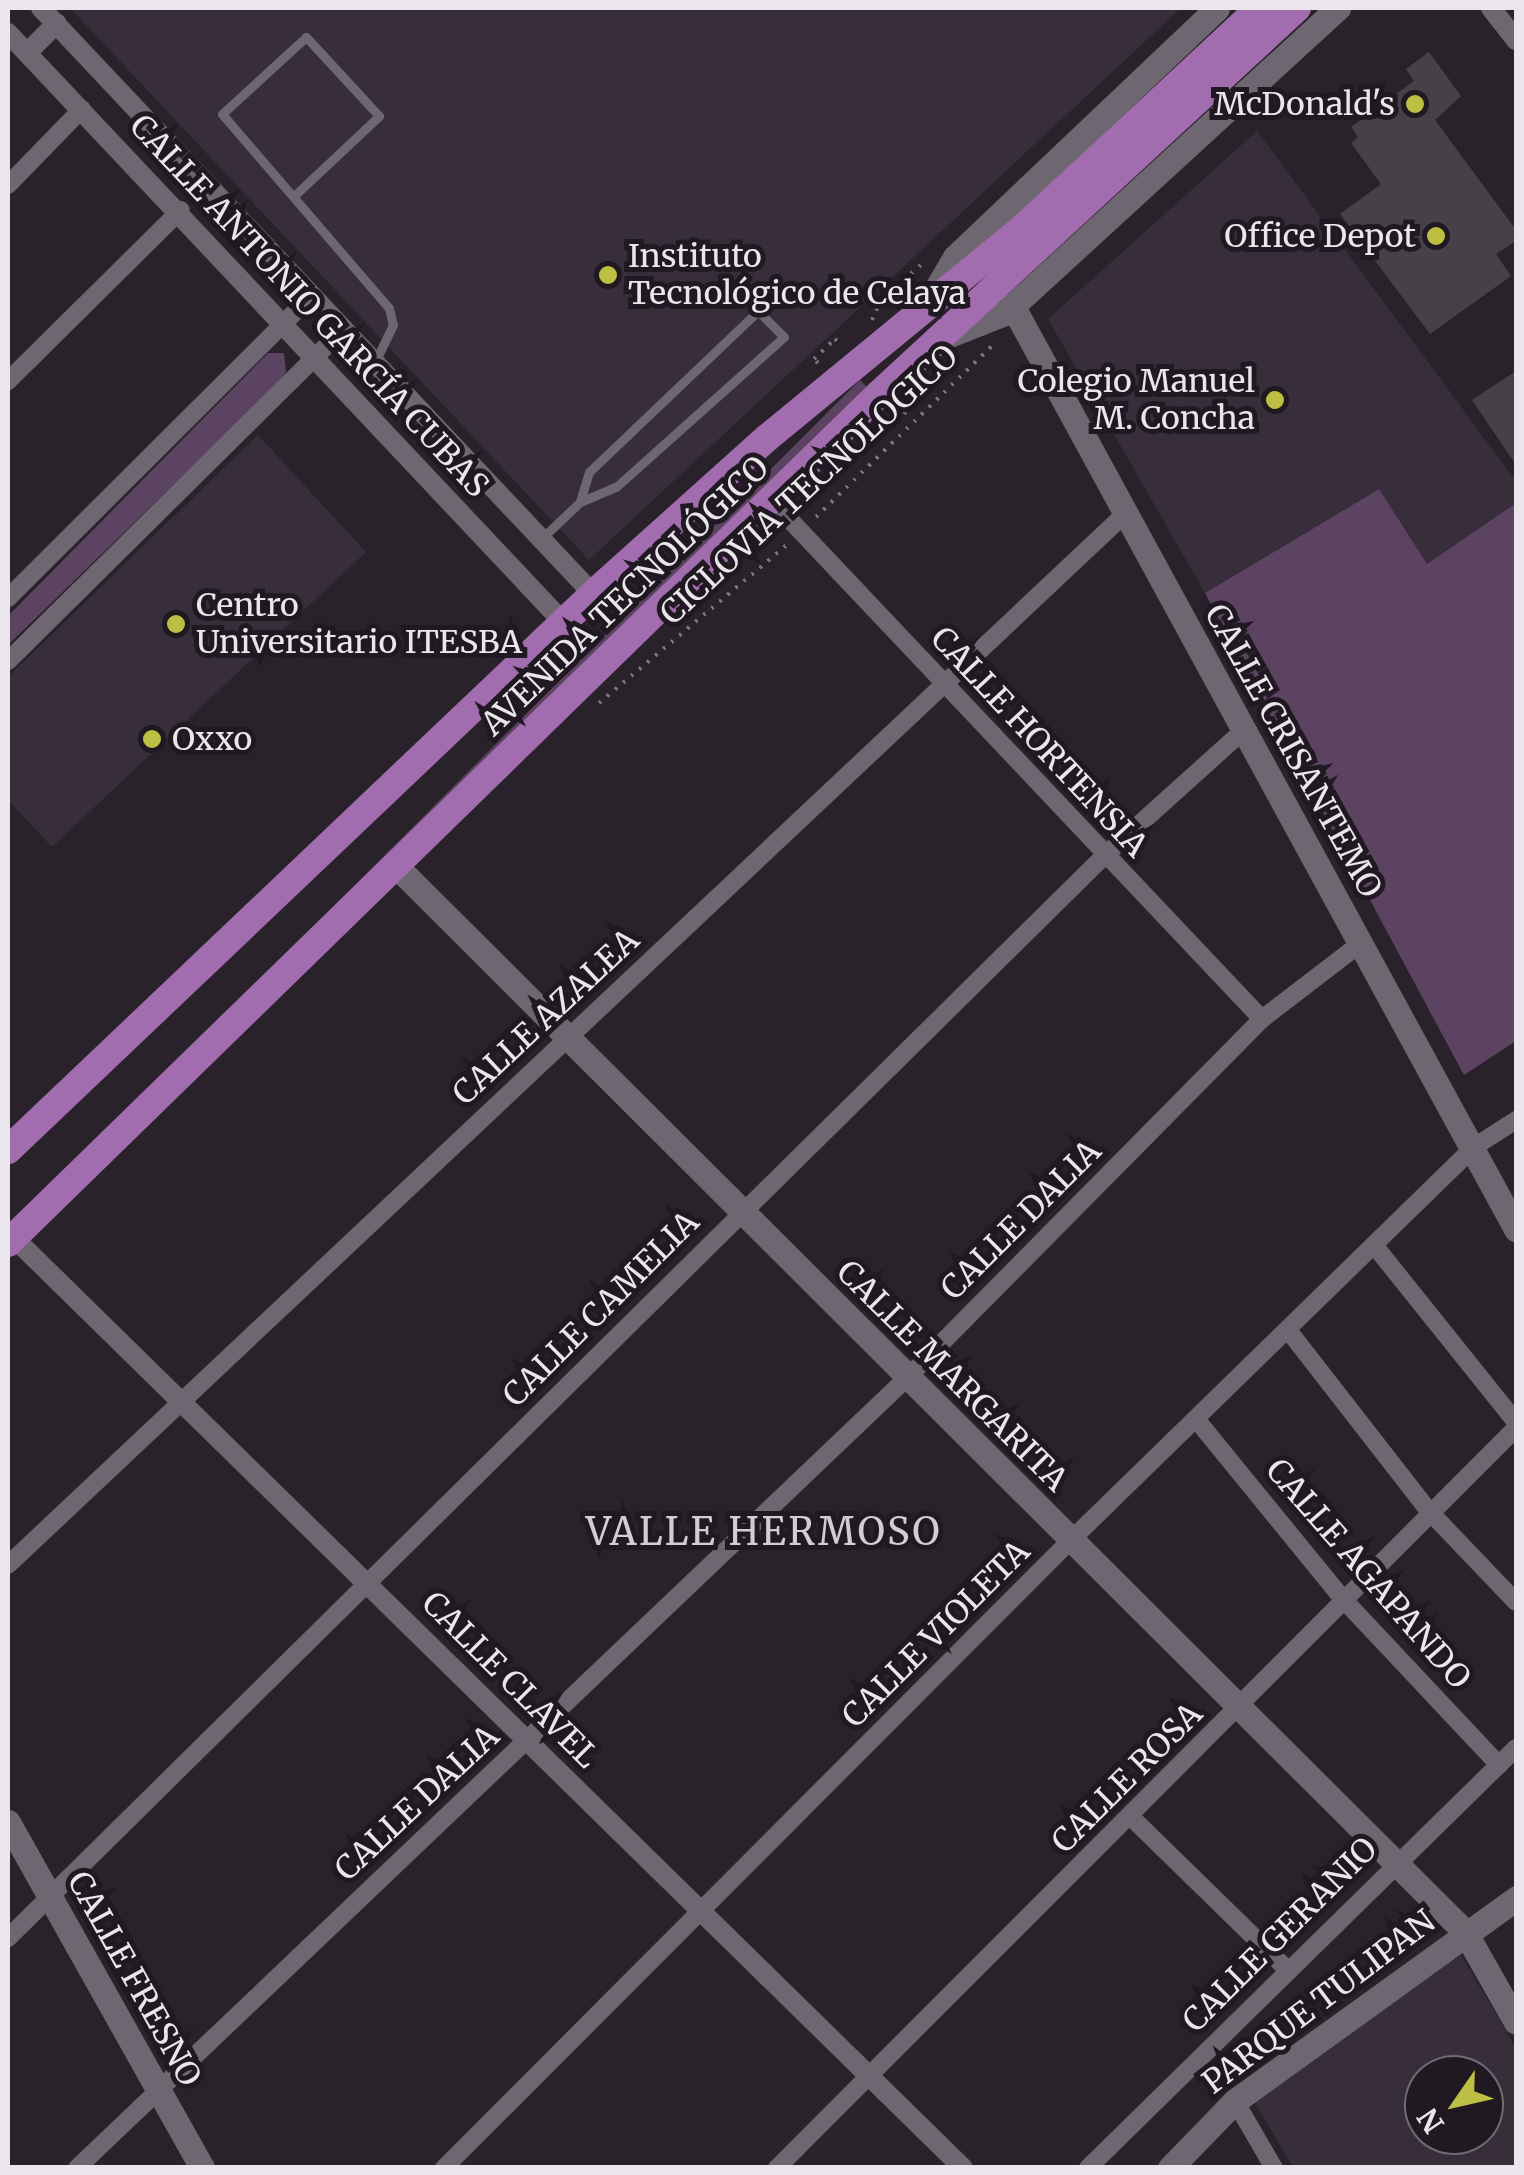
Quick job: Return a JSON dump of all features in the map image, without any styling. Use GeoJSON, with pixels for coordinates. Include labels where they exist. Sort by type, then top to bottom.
{"type":"FeatureCollection","features":[{"type":"Feature","properties":{"kind":"main road"},"geometry":{"type":"LineString","coordinates":[[919,318],[955,257],[1217,8]]}},
{"type":"Feature","properties":{"kind":"main road","name":"AVENIDA TECNOLÓGICO"},"geometry":{"type":"LineString","coordinates":[[8,1150],[593,594],[767,438],[919,318],[1260,8]]}},
{"type":"Feature","properties":{"kind":"main road","name":"AVENIDA TECNOLÓGICO"},"geometry":{"type":"LineString","coordinates":[[10,1240],[939,339],[1297,8]]}},
{"type":"Feature","properties":{"kind":"main road"},"geometry":{"type":"LineString","coordinates":[[939,339],[1016,313],[1338,8]]}},
{"type":"Feature","properties":{"kind":"main road","name":"CALLE CRISANTEMO"},"geometry":{"type":"LineString","coordinates":[[1016,313],[1516,1229]]}},
{"type":"Feature","properties":{"kind":"main road","name":"CALLE MARGARITA"},"geometry":{"type":"LineString","coordinates":[[395,864],[1238,1710],[1465,1932],[1516,2022]]}},
{"type":"Feature","properties":{"kind":"main road","name":"CALLE FRESNO"},"geometry":{"type":"LineString","coordinates":[[8,1822],[202,2168]]}},
{"type":"Feature","properties":{"kind":"main road","name":"PARQUE TULIPAN"},"geometry":{"type":"LineString","coordinates":[[1170,2168],[1235,2101],[1516,1898]]}},
{"type":"Feature","properties":{"kind":"street"},"geometry":{"type":"LineString","coordinates":[[1490,8],[1516,40]]}},
{"type":"Feature","properties":{"kind":"street"},"geometry":{"type":"LineString","coordinates":[[27,53],[49,15]]}},
{"type":"Feature","properties":{"kind":"street","name":"CALLE ANTONIO GARCÍA CUBAS"},"geometry":{"type":"LineString","coordinates":[[49,15],[593,594]]}},
{"type":"Feature","properties":{"kind":"street","name":"CALLE ANTONIO GARCÍA CUBAS"},"geometry":{"type":"LineString","coordinates":[[8,33],[181,210],[563,622]]}},
{"type":"Feature","properties":{"kind":"street"},"geometry":{"type":"LineString","coordinates":[[8,185],[82,109]]}},
{"type":"Feature","properties":{"kind":"street"},"geometry":{"type":"LineString","coordinates":[[8,382],[181,210]]}},
{"type":"Feature","properties":{"kind":"street"},"geometry":{"type":"LineString","coordinates":[[8,598],[310,297]]}},
{"type":"Feature","properties":{"kind":"street"},"geometry":{"type":"LineString","coordinates":[[8,661],[342,330]]}},
{"type":"Feature","properties":{"kind":"street"},"geometry":{"type":"LineString","coordinates":[[401,446],[429,422]]}},
{"type":"Feature","properties":{"kind":"street","name":"CALLE HORTENSIA"},"geometry":{"type":"LineString","coordinates":[[774,503],[1262,1019]]}},
{"type":"Feature","properties":{"kind":"street","name":"CALLE AZALEA"},"geometry":{"type":"LineString","coordinates":[[8,1565],[1126,513]]}},
{"type":"Feature","properties":{"kind":"street","name":"CALLE CAMELIA"},"geometry":{"type":"LineString","coordinates":[[8,1938],[1104,856],[1245,729]]}},
{"type":"Feature","properties":{"kind":"street","name":"CALLE DALIA"},"geometry":{"type":"LineString","coordinates":[[76,2168],[907,1378],[1262,1019],[1361,943]]}},
{"type":"Feature","properties":{"kind":"street","name":"CALLE VIOLETA"},"geometry":{"type":"LineString","coordinates":[[444,2168],[703,1913],[1070,1541],[1474,1146],[1516,1120]]}},
{"type":"Feature","properties":{"kind":"street","name":"CALLE CLAVEL"},"geometry":{"type":"LineString","coordinates":[[10,1240],[370,1584],[963,2168]]}},
{"type":"Feature","properties":{"kind":"street"},"geometry":{"type":"LineString","coordinates":[[1374,1245],[1516,1425]]}},
{"type":"Feature","properties":{"kind":"street"},"geometry":{"type":"LineString","coordinates":[[1288,1330],[1429,1511],[1516,1602]]}},
{"type":"Feature","properties":{"kind":"street","name":"CALLE AGAPANDO"},"geometry":{"type":"LineString","coordinates":[[1196,1419],[1343,1599],[1499,1765]]}},
{"type":"Feature","properties":{"kind":"street","name":"CALLE ROSA"},"geometry":{"type":"LineString","coordinates":[[777,2168],[1238,1710],[1516,1425]]}},
{"type":"Feature","properties":{"kind":"street","name":"CALLE GERANIO"},"geometry":{"type":"LineString","coordinates":[[1088,2168],[1516,1748]]}},
{"type":"Feature","properties":{"kind":"street"},"geometry":{"type":"LineString","coordinates":[[1130,1816],[1288,1970]]}},
{"type":"Feature","properties":{"kind":"street"},"geometry":{"type":"LineString","coordinates":[[1235,2101],[1274,2168]]}},
{"type":"Feature","properties":{"kind":"lane"},"geometry":{"type":"LineString","coordinates":[[296,194],[379,116],[306,37],[222,114],[296,194],[389,308],[390,335],[374,364]]}},
{"type":"Feature","properties":{"kind":"lane"},"geometry":{"type":"LineString","coordinates":[[540,539],[580,502],[616,487],[784,337],[758,311],[589,472],[580,502]]}},
{"type":"Feature","properties":{"kind":"path","name":"CICLOVIA TECNOLOGICO"},"geometry":{"type":"LineString","coordinates":[[582,686],[601,706],[801,531],[1016,313]]}},
{"type":"Feature","properties":{"kind":"shaded area","name":"Instituto Tecnológico de Celaya"},"geometry":{"type":"Polygon","coordinates":[[[70,8],[1181,8],[589,560],[70,8]]]}},
{"type":"Feature","properties":{"kind":"shaded area","name":"Colegio Manuel M. Concha"},"geometry":{"type":"Polygon","coordinates":[[[1257,131],[1516,481],[1516,503],[1427,564],[1378,489],[1205,593],[1048,319],[1257,131]]]}},
{"type":"Feature","properties":{"kind":"shaded area"},"geometry":{"type":"Polygon","coordinates":[[[268,353],[284,353],[286,372],[277,384],[8,645],[8,616],[268,353]]]}},
{"type":"Feature","properties":{"kind":"shaded area"},"geometry":{"type":"Polygon","coordinates":[[[860,380],[870,390],[40,1220],[30,1210],[860,380]]]}},
{"type":"Feature","properties":{"kind":"shaded area","name":"Centro Universitario ITESBA"},"geometry":{"type":"Polygon","coordinates":[[[258,435],[366,552],[52,847],[8,800],[8,677],[258,435]]]}},
{"type":"Feature","properties":{"kind":"shaded area"},"geometry":{"type":"Polygon","coordinates":[[[1379,489],[1427,564],[1516,503],[1516,1041],[1464,1075],[1205,593],[1379,489]]]}},
{"type":"Feature","properties":{"kind":"shaded area"},"geometry":{"type":"Polygon","coordinates":[[[1461,1955],[1516,2048],[1516,2167],[1293,2167],[1254,2101],[1461,1955]]]}},
{"type":"Feature","properties":{"kind":"building","name":"Office Depot"},"geometry":{"type":"Polygon","coordinates":[[[1429,52],[1461,96],[1435,120],[1516,230],[1516,241],[1496,254],[1511,276],[1430,334],[1340,214],[1381,184],[1351,143],[1358,137],[1351,127],[1414,81],[1406,69],[1429,52]]]}},
{"type":"Feature","properties":{"kind":"building"},"geometry":{"type":"Polygon","coordinates":[[[1516,371],[1516,465],[1472,400],[1516,371]]]}},
{"type":"Feature","properties":{"kind":"place","name":"McDonald's"},"geometry":{"type":"Point","coordinates":[1415,104]}},
{"type":"Feature","properties":{"kind":"place","name":"Office Depot"},"geometry":{"type":"Point","coordinates":[1436,236]}},
{"type":"Feature","properties":{"kind":"place","name":"Instituto Tecnológico de Celaya"},"geometry":{"type":"Point","coordinates":[608,275]}},
{"type":"Feature","properties":{"kind":"place","name":"Colegio Manuel M. Concha"},"geometry":{"type":"Point","coordinates":[1275,400]}},
{"type":"Feature","properties":{"kind":"place","name":"Centro Universitario ITESBA"},"geometry":{"type":"Point","coordinates":[176,624]}},
{"type":"Feature","properties":{"kind":"place","name":"Oxxo"},"geometry":{"type":"Point","coordinates":[152,739]}},
{"type":"Feature","properties":{"kind":"district","name":"VALLE HERMOSO"},"geometry":{"type":"Point","coordinates":[764,1532]}}]}
